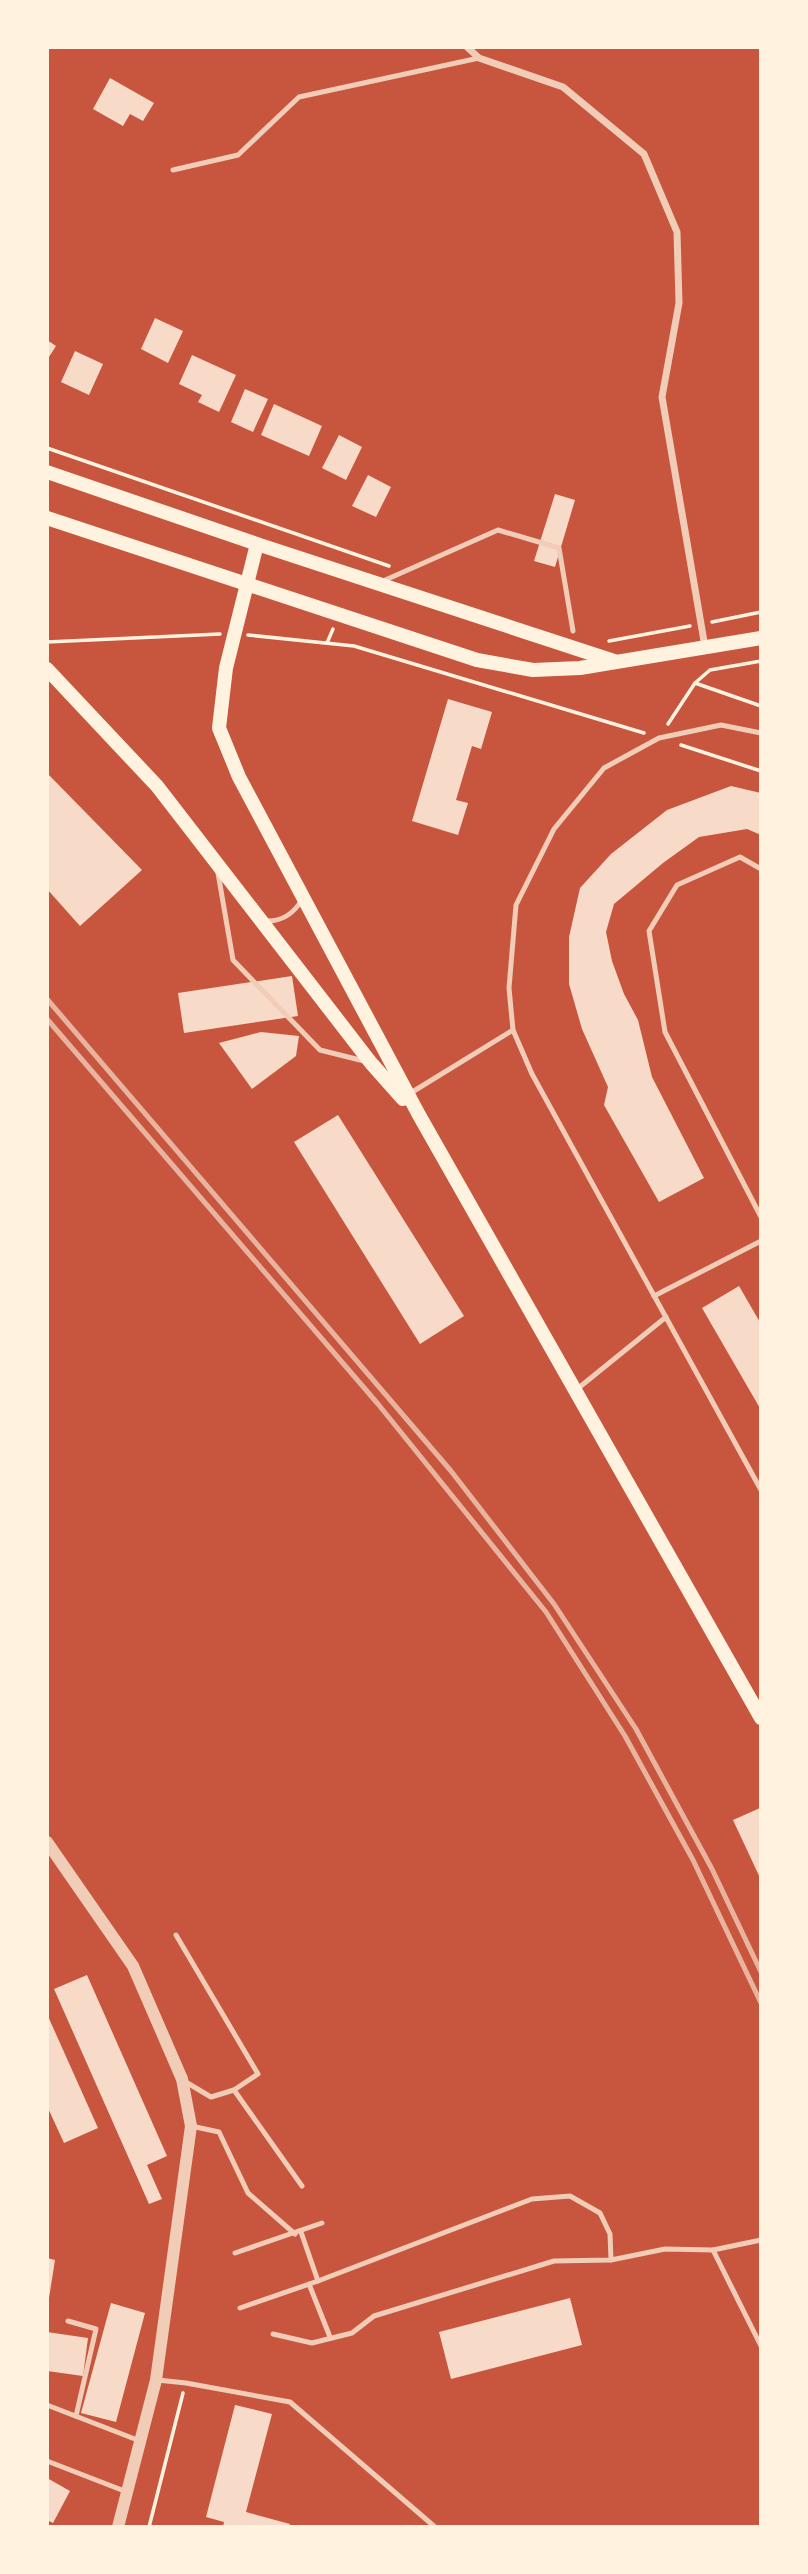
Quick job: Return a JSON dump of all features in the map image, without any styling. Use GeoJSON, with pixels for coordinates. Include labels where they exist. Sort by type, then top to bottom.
{"type":"FeatureCollection","features":[{"type":"Feature","properties":{"kind":"main road"},"geometry":{"type":"LineString","coordinates":[[47,472],[615,661]]}},
{"type":"Feature","properties":{"kind":"main road"},"geometry":{"type":"LineString","coordinates":[[47,518],[477,660],[533,670],[580,668],[761,638]]}},
{"type":"Feature","properties":{"kind":"main road"},"geometry":{"type":"LineString","coordinates":[[257,544],[226,668],[219,728],[239,777],[419,1115],[761,1718]]}},
{"type":"Feature","properties":{"kind":"main road"},"geometry":{"type":"LineString","coordinates":[[47,669],[157,786],[371,1063],[419,1115]]}},
{"type":"Feature","properties":{"kind":"street"},"geometry":{"type":"LineString","coordinates":[[467,47],[479,58],[563,87],[644,154],[677,232],[679,303],[662,397],[705,647]]}},
{"type":"Feature","properties":{"kind":"street"},"geometry":{"type":"LineString","coordinates":[[47,1842],[133,1966],[182,2079],[191,2126],[156,2380],[118,2527]]}},
{"type":"Feature","properties":{"kind":"lane"},"geometry":{"type":"LineString","coordinates":[[173,170],[238,155],[299,96],[479,58]]}},
{"type":"Feature","properties":{"kind":"lane"},"geometry":{"type":"LineString","coordinates":[[378,584],[498,530],[559,548],[573,631]]}},
{"type":"Feature","properties":{"kind":"lane"},"geometry":{"type":"LineString","coordinates":[[761,733],[721,725],[659,738],[604,768],[554,829],[516,905],[509,988],[513,1030],[532,1074],[761,1490]]}},
{"type":"Feature","properties":{"kind":"lane"},"geometry":{"type":"LineString","coordinates":[[761,869],[740,857],[677,885],[649,931],[665,1032],[761,1217]]}},
{"type":"Feature","properties":{"kind":"lane"},"geometry":{"type":"LineString","coordinates":[[216,863],[233,960],[320,1050],[371,1063]]}},
{"type":"Feature","properties":{"kind":"lane"},"geometry":{"type":"LineString","coordinates":[[262,921],[282,920],[291,914],[303,897]]}},
{"type":"Feature","properties":{"kind":"lane"},"geometry":{"type":"LineString","coordinates":[[408,1095],[513,1030]]}},
{"type":"Feature","properties":{"kind":"lane"},"geometry":{"type":"LineString","coordinates":[[654,1296],[761,1241]]}},
{"type":"Feature","properties":{"kind":"lane"},"geometry":{"type":"LineString","coordinates":[[575,1391],[666,1317]]}},
{"type":"Feature","properties":{"kind":"lane"},"geometry":{"type":"LineString","coordinates":[[176,1935],[258,2074],[234,2090],[211,2096],[182,2079]]}},
{"type":"Feature","properties":{"kind":"lane"},"geometry":{"type":"LineString","coordinates":[[234,2090],[302,2186]]}},
{"type":"Feature","properties":{"kind":"lane"},"geometry":{"type":"LineString","coordinates":[[191,2126],[219,2132],[248,2193],[298,2233],[318,2281]]}},
{"type":"Feature","properties":{"kind":"lane"},"geometry":{"type":"LineString","coordinates":[[240,2308],[532,2199],[570,2196],[600,2213],[610,2234],[611,2260]]}},
{"type":"Feature","properties":{"kind":"lane"},"geometry":{"type":"LineString","coordinates":[[235,2253],[322,2223]]}},
{"type":"Feature","properties":{"kind":"lane"},"geometry":{"type":"LineString","coordinates":[[273,2334],[312,2343],[352,2333],[374,2316],[554,2261],[611,2260],[665,2249],[713,2250],[761,2240]]}},
{"type":"Feature","properties":{"kind":"lane"},"geometry":{"type":"LineString","coordinates":[[713,2250],[761,2346]]}},
{"type":"Feature","properties":{"kind":"lane"},"geometry":{"type":"LineString","coordinates":[[309,2284],[330,2337]]}},
{"type":"Feature","properties":{"kind":"lane"},"geometry":{"type":"LineString","coordinates":[[68,2321],[96,2329],[76,2416]]}},
{"type":"Feature","properties":{"kind":"lane"},"geometry":{"type":"LineString","coordinates":[[156,2380],[290,2402],[435,2527]]}},
{"type":"Feature","properties":{"kind":"lane"},"geometry":{"type":"LineString","coordinates":[[47,2405],[140,2441]]}},
{"type":"Feature","properties":{"kind":"lane"},"geometry":{"type":"LineString","coordinates":[[47,2461],[127,2492]]}},
{"type":"Feature","properties":{"kind":"path"},"geometry":{"type":"LineString","coordinates":[[47,448],[405,572]]}},
{"type":"Feature","properties":{"kind":"path"},"geometry":{"type":"LineString","coordinates":[[573,631],[612,642],[761,612]]}},
{"type":"Feature","properties":{"kind":"path"},"geometry":{"type":"LineString","coordinates":[[47,642],[235,634],[354,646],[761,771]]}},
{"type":"Feature","properties":{"kind":"path"},"geometry":{"type":"LineString","coordinates":[[659,738],[695,683],[710,670],[761,661]]}},
{"type":"Feature","properties":{"kind":"path"},"geometry":{"type":"LineString","coordinates":[[695,683],[761,706]]}},
{"type":"Feature","properties":{"kind":"path"},"geometry":{"type":"LineString","coordinates":[[149,2527],[186,2383]]}},
{"type":"Feature","properties":{"kind":"building"},"geometry":{"type":"Polygon","coordinates":[[[110,78],[154,103],[143,121],[130,114],[123,126],[93,109],[110,78]]]}},
{"type":"Feature","properties":{"kind":"building"},"geometry":{"type":"Polygon","coordinates":[[[155,318],[183,331],[168,363],[141,349],[155,318]]]}},
{"type":"Feature","properties":{"kind":"building"},"geometry":{"type":"Polygon","coordinates":[[[47,340],[56,346],[47,360],[47,340]]]}},
{"type":"Feature","properties":{"kind":"building"},"geometry":{"type":"Polygon","coordinates":[[[75,351],[103,364],[89,395],[61,382],[75,351]]]}},
{"type":"Feature","properties":{"kind":"building"},"geometry":{"type":"Polygon","coordinates":[[[192,355],[236,375],[219,412],[198,402],[202,395],[179,384],[192,355]]]}},
{"type":"Feature","properties":{"kind":"building"},"geometry":{"type":"Polygon","coordinates":[[[245,389],[268,399],[253,432],[231,422],[245,389]]]}},
{"type":"Feature","properties":{"kind":"building"},"geometry":{"type":"Polygon","coordinates":[[[274,404],[322,426],[309,456],[261,435],[274,404]]]}},
{"type":"Feature","properties":{"kind":"building"},"geometry":{"type":"Polygon","coordinates":[[[339,435],[362,447],[346,480],[322,468],[339,435]]]}},
{"type":"Feature","properties":{"kind":"building"},"geometry":{"type":"Polygon","coordinates":[[[368,475],[391,487],[376,517],[352,506],[368,475]]]}},
{"type":"Feature","properties":{"kind":"building"},"geometry":{"type":"Polygon","coordinates":[[[555,494],[575,500],[555,567],[534,561],[555,494]]]}},
{"type":"Feature","properties":{"kind":"building"},"geometry":{"type":"Polygon","coordinates":[[[448,699],[492,712],[481,749],[472,746],[456,800],[468,803],[458,835],[412,821],[448,699]]]}},
{"type":"Feature","properties":{"kind":"building"},"geometry":{"type":"Polygon","coordinates":[[[47,773],[142,870],[80,926],[47,889],[47,773]]]}},
{"type":"Feature","properties":{"kind":"building"},"geometry":{"type":"Polygon","coordinates":[[[731,786],[761,793],[761,835],[747,829],[699,837],[614,904],[606,932],[612,961],[624,994],[638,1020],[652,1077],[704,1178],[659,1202],[604,1105],[608,1087],[582,1029],[569,984],[569,937],[580,888],[611,854],[667,810],[731,786]]]}},
{"type":"Feature","properties":{"kind":"building"},"geometry":{"type":"Polygon","coordinates":[[[292,976],[298,1016],[184,1033],[178,993],[292,976]]]}},
{"type":"Feature","properties":{"kind":"building"},"geometry":{"type":"Polygon","coordinates":[[[261,1032],[299,1036],[296,1056],[252,1089],[219,1043],[261,1032]]]}},
{"type":"Feature","properties":{"kind":"building"},"geometry":{"type":"Polygon","coordinates":[[[338,1115],[464,1316],[420,1344],[294,1142],[338,1115]]]}},
{"type":"Feature","properties":{"kind":"building"},"geometry":{"type":"Polygon","coordinates":[[[739,1286],[761,1324],[761,1410],[702,1308],[739,1286]]]}},
{"type":"Feature","properties":{"kind":"building"},"geometry":{"type":"Polygon","coordinates":[[[761,1809],[761,1880],[733,1820],[761,1809]]]}},
{"type":"Feature","properties":{"kind":"building"},"geometry":{"type":"Polygon","coordinates":[[[87,1975],[167,2156],[147,2165],[162,2199],[149,2204],[54,1989],[87,1975]]]}},
{"type":"Feature","properties":{"kind":"building"},"geometry":{"type":"Polygon","coordinates":[[[47,2014],[98,2128],[64,2143],[47,2106],[47,2014]]]}},
{"type":"Feature","properties":{"kind":"building"},"geometry":{"type":"Polygon","coordinates":[[[47,2258],[55,2260],[49,2298],[47,2298],[47,2258]]]}},
{"type":"Feature","properties":{"kind":"building"},"geometry":{"type":"Polygon","coordinates":[[[570,2298],[582,2345],[451,2379],[439,2332],[570,2298]]]}},
{"type":"Feature","properties":{"kind":"building"},"geometry":{"type":"Polygon","coordinates":[[[111,2303],[145,2313],[116,2422],[81,2413],[111,2303]]]}},
{"type":"Feature","properties":{"kind":"building"},"geometry":{"type":"Polygon","coordinates":[[[47,2332],[88,2338],[83,2376],[47,2371],[47,2332]]]}},
{"type":"Feature","properties":{"kind":"building"},"geometry":{"type":"Polygon","coordinates":[[[235,2405],[272,2414],[246,2512],[290,2524],[289,2527],[223,2527],[224,2522],[206,2517],[235,2405]]]}},
{"type":"Feature","properties":{"kind":"building"},"geometry":{"type":"Polygon","coordinates":[[[47,2478],[70,2491],[53,2523],[47,2520],[47,2478]]]}},
{"type":"Feature","properties":{"kind":"railway"},"geometry":{"type":"LineString","coordinates":[[47,999],[451,1471],[554,1604],[636,1729],[712,1869],[761,1972]]}},
{"type":"Feature","properties":{"kind":"railway"},"geometry":{"type":"LineString","coordinates":[[47,1019],[378,1404],[546,1612],[625,1736],[693,1860],[761,2003]]}}]}
